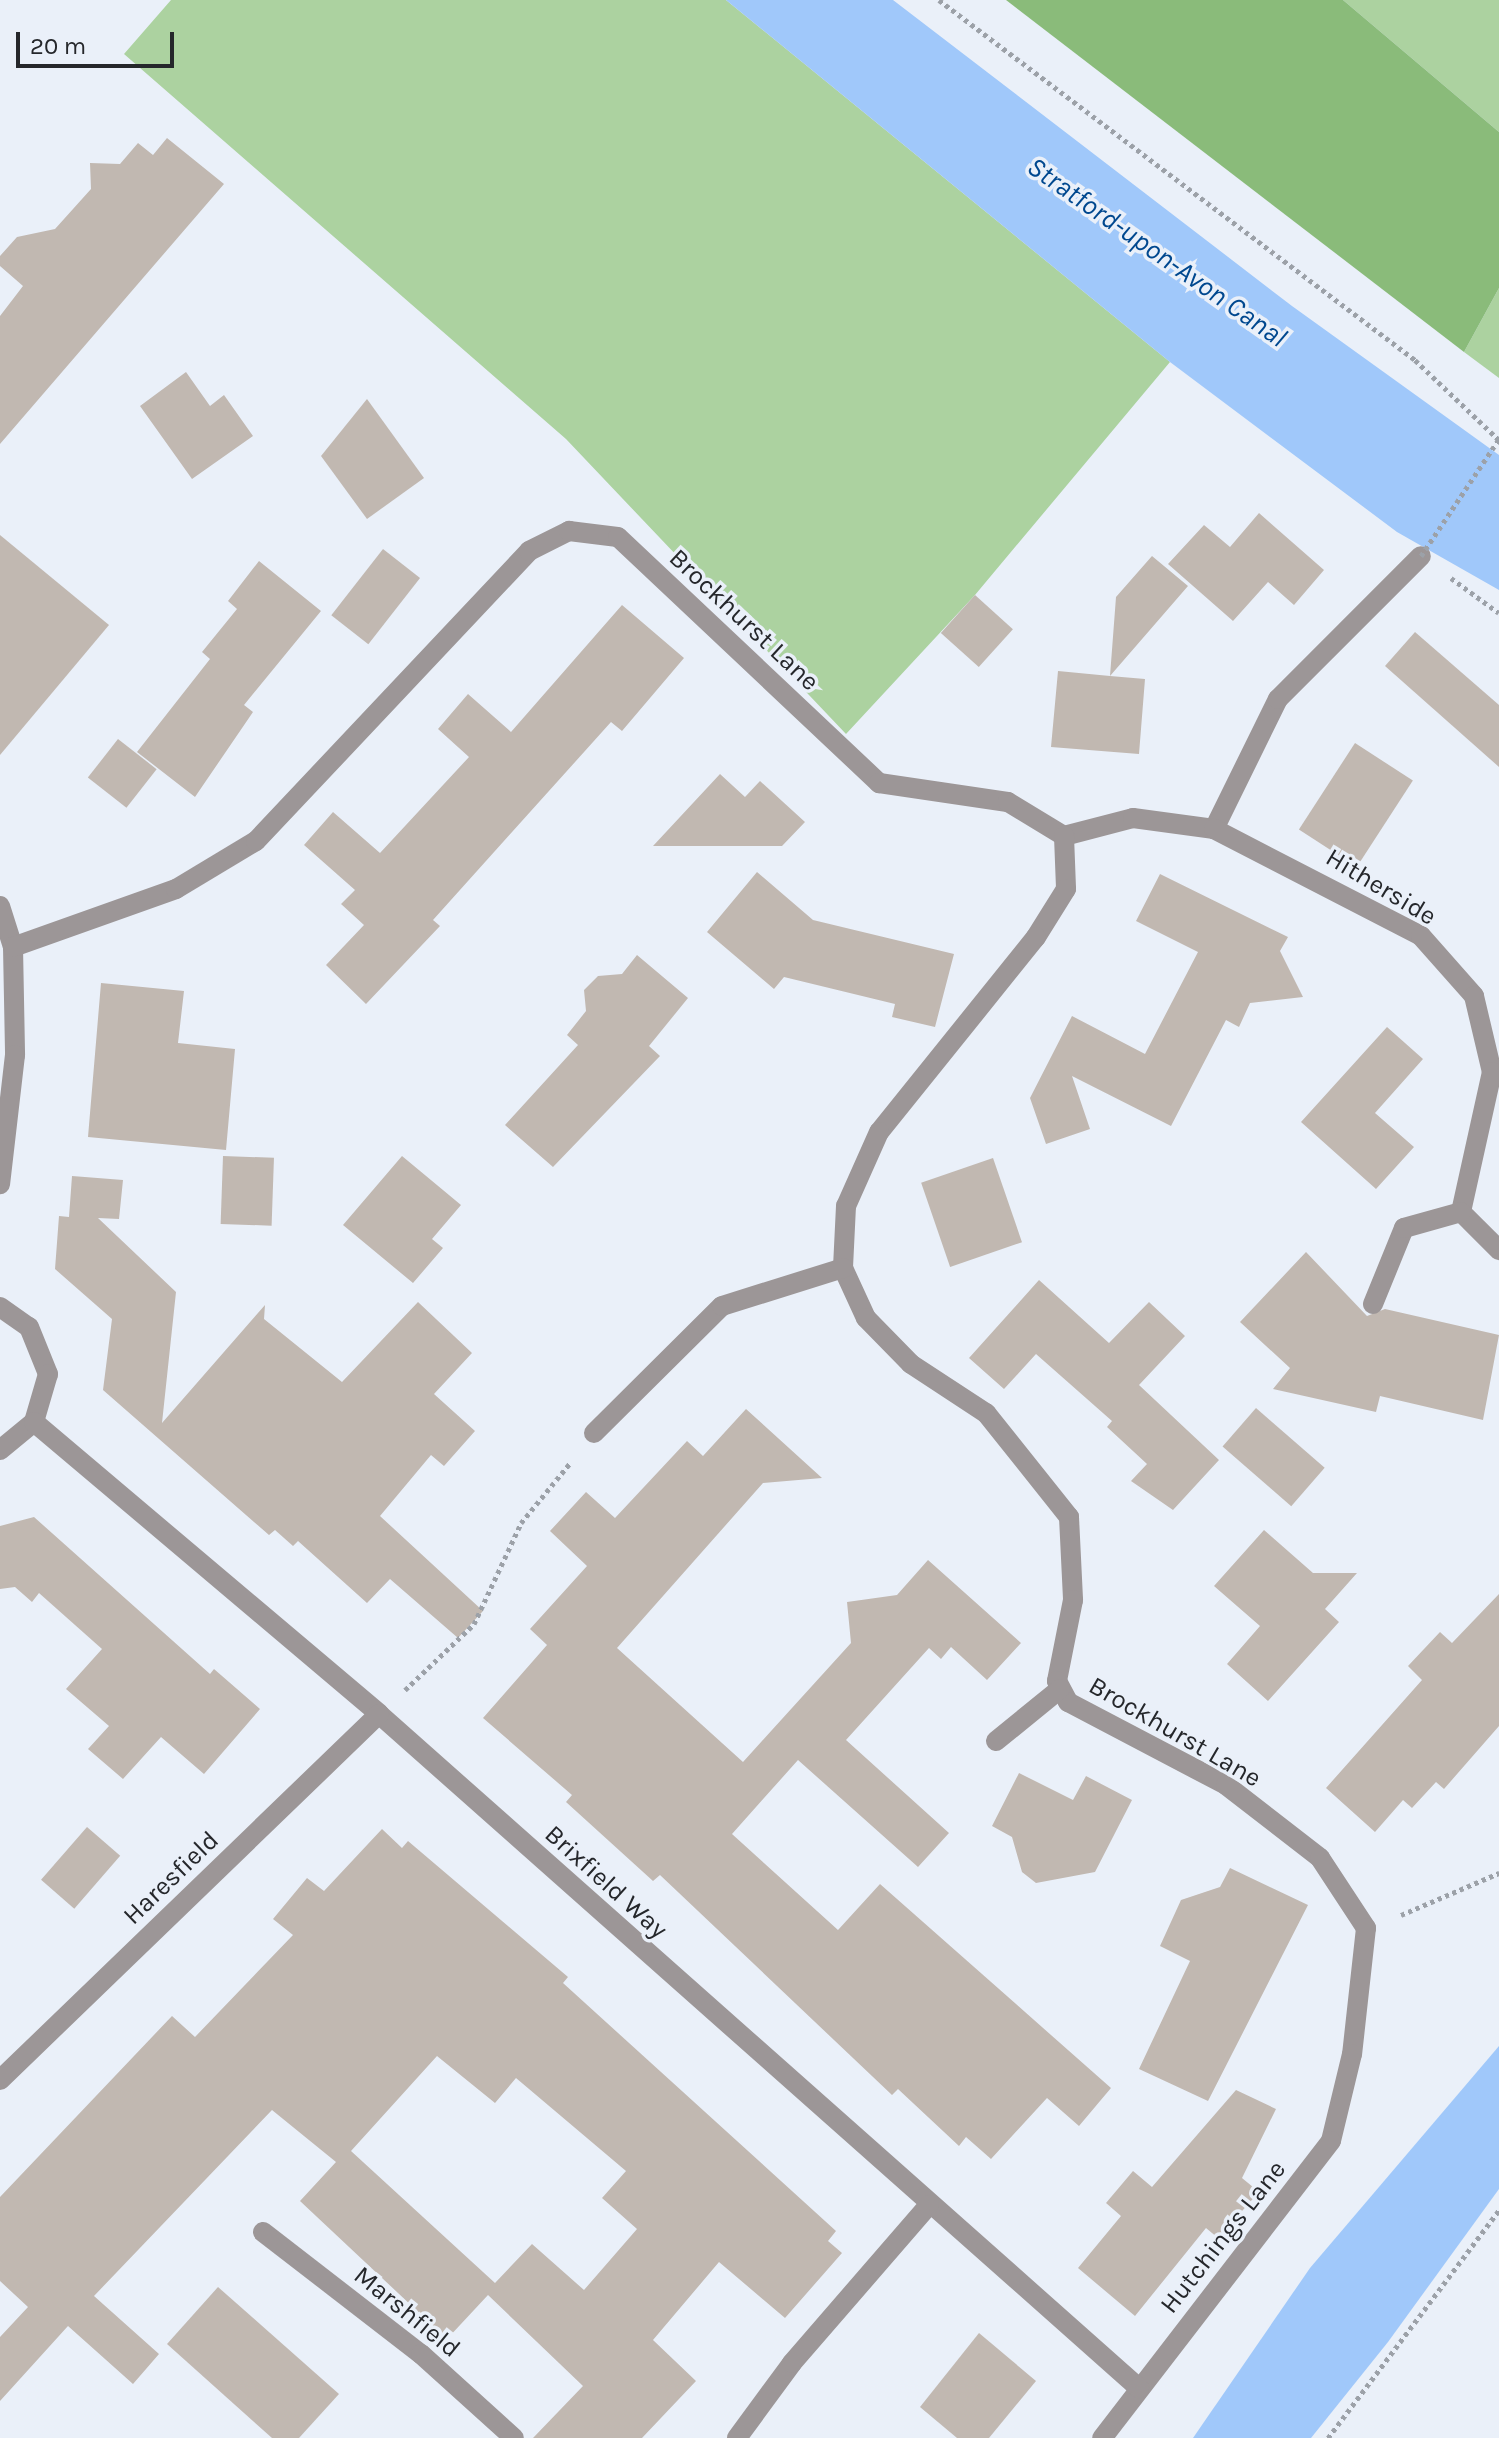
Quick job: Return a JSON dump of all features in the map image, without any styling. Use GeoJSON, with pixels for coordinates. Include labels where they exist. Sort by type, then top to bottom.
{"type":"FeatureCollection","features":[{"type":"Feature","properties":{"kind":"street","name":"Brockhurst Lane"},"geometry":{"type":"LineString","coordinates":[[13,947],[176,889],[256,841],[529,551],[569,531],[618,537],[879,783],[1008,802],[1064,836],[1066,889],[1036,937],[879,1132],[846,1206],[843,1268],[866,1318],[911,1364],[986,1413],[1069,1517],[1073,1600],[1060,1689],[1068,1702],[1226,1785],[1320,1858],[1366,1928]]}},
{"type":"Feature","properties":{"kind":"street"},"geometry":{"type":"LineString","coordinates":[[1214,829],[1278,699],[1427,560]]}},
{"type":"Feature","properties":{"kind":"street","name":"Hitherside"},"geometry":{"type":"LineString","coordinates":[[1064,836],[1133,818],[1214,829],[1421,936],[1474,996],[1492,1072],[1491,1112],[1461,1212]]}},
{"type":"Feature","properties":{"kind":"street"},"geometry":{"type":"LineString","coordinates":[[0,906],[13,947],[15,1055],[0,1184]]}},
{"type":"Feature","properties":{"kind":"street"},"geometry":{"type":"LineString","coordinates":[[1373,1304],[1404,1228],[1461,1212],[1499,1250]]}},
{"type":"Feature","properties":{"kind":"street"},"geometry":{"type":"LineString","coordinates":[[594,1433],[722,1306],[843,1268]]}},
{"type":"Feature","properties":{"kind":"street"},"geometry":{"type":"LineString","coordinates":[[0,1307],[29,1327],[42,1349],[48,1374],[34,1422],[0,1450]]}},
{"type":"Feature","properties":{"kind":"street","name":"Brixfield Way"},"geometry":{"type":"LineString","coordinates":[[34,1422],[379,1714],[929,2205],[1139,2388]]}},
{"type":"Feature","properties":{"kind":"street"},"geometry":{"type":"LineString","coordinates":[[996,1741],[1060,1689]]}},
{"type":"Feature","properties":{"kind":"street","name":"Haresfield"},"geometry":{"type":"LineString","coordinates":[[0,2080],[379,1714]]}},
{"type":"Feature","properties":{"kind":"street","name":"Hutchings Lane"},"geometry":{"type":"LineString","coordinates":[[1102,2438],[1331,2141],[1352,2054],[1366,1928]]}},
{"type":"Feature","properties":{"kind":"street"},"geometry":{"type":"LineString","coordinates":[[737,2438],[792,2363],[929,2205]]}},
{"type":"Feature","properties":{"kind":"street","name":"Marshfield"},"geometry":{"type":"LineString","coordinates":[[263,2232],[421,2354],[514,2438]]}},
{"type":"Feature","properties":{"kind":"path"},"geometry":{"type":"LineString","coordinates":[[939,0],[1415,360],[1473,423],[1499,440],[1427,560]]}},
{"type":"Feature","properties":{"kind":"path"},"geometry":{"type":"LineString","coordinates":[[1443,572],[1499,613]]}},
{"type":"Feature","properties":{"kind":"path"},"geometry":{"type":"LineString","coordinates":[[379,1714],[474,1624],[521,1523],[594,1433]]}},
{"type":"Feature","properties":{"kind":"path"},"geometry":{"type":"LineString","coordinates":[[1366,1928],[1499,1873]]}},
{"type":"Feature","properties":{"kind":"path"},"geometry":{"type":"LineString","coordinates":[[1328,2438],[1499,2210]]}},
{"type":"Feature","properties":{"kind":"green space"},"geometry":{"type":"Polygon","coordinates":[[[171,0],[726,0],[1170,362],[975,595],[846,734],[566,439],[124,54],[171,0]]]}},
{"type":"Feature","properties":{"kind":"green space"},"geometry":{"type":"Polygon","coordinates":[[[1006,0],[1343,0],[1499,132],[1499,288],[1464,352],[1006,0]]]}},
{"type":"Feature","properties":{"kind":"green space"},"geometry":{"type":"Polygon","coordinates":[[[1343,0],[1499,0],[1499,132],[1343,0]]]}},
{"type":"Feature","properties":{"kind":"green space"},"geometry":{"type":"Polygon","coordinates":[[[1499,288],[1499,378],[1464,352],[1499,288]]]}},
{"type":"Feature","properties":{"kind":"water","name":"Stratford-upon-Avon Canal"},"geometry":{"type":"Polygon","coordinates":[[[726,0],[893,0],[1292,306],[1499,455],[1499,590],[1397,532],[1170,362],[726,0]]]}},
{"type":"Feature","properties":{"kind":"water"},"geometry":{"type":"Polygon","coordinates":[[[1499,2046],[1499,2189],[1388,2342],[1311,2438],[1193,2438],[1310,2268],[1499,2046]]]}},
{"type":"Feature","properties":{"kind":"building"},"geometry":{"type":"Polygon","coordinates":[[[167,138],[224,184],[0,444],[0,316],[23,286],[0,266],[0,256],[17,237],[55,229],[91,189],[90,163],[120,164],[138,143],[153,155],[167,138]]]}},
{"type":"Feature","properties":{"kind":"building"},"geometry":{"type":"Polygon","coordinates":[[[186,372],[210,406],[224,395],[253,436],[192,479],[140,406],[186,372]]]}},
{"type":"Feature","properties":{"kind":"building"},"geometry":{"type":"Polygon","coordinates":[[[367,399],[424,478],[367,519],[321,456],[367,399]]]}},
{"type":"Feature","properties":{"kind":"building"},"geometry":{"type":"Polygon","coordinates":[[[1259,513],[1324,570],[1294,605],[1268,582],[1233,621],[1168,564],[1204,525],[1230,547],[1259,513]]]}},
{"type":"Feature","properties":{"kind":"building"},"geometry":{"type":"Polygon","coordinates":[[[0,535],[109,625],[0,755],[0,535]]]}},
{"type":"Feature","properties":{"kind":"building"},"geometry":{"type":"Polygon","coordinates":[[[383,549],[420,578],[368,644],[331,615],[383,549]]]}},
{"type":"Feature","properties":{"kind":"building"},"geometry":{"type":"Polygon","coordinates":[[[1152,556],[1188,586],[1110,676],[1116,597],[1152,556]]]}},
{"type":"Feature","properties":{"kind":"building"},"geometry":{"type":"Polygon","coordinates":[[[259,561],[321,611],[244,705],[253,712],[195,797],[137,752],[210,659],[202,652],[237,609],[228,601],[259,561]]]}},
{"type":"Feature","properties":{"kind":"building"},"geometry":{"type":"Polygon","coordinates":[[[975,595],[1013,629],[979,667],[941,633],[975,595]]]}},
{"type":"Feature","properties":{"kind":"building"},"geometry":{"type":"Polygon","coordinates":[[[622,605],[684,658],[622,731],[611,722],[433,920],[440,926],[366,1004],[326,965],[364,925],[341,904],[355,890],[304,845],[333,812],[380,853],[469,757],[438,729],[468,694],[511,732],[622,605]]]}},
{"type":"Feature","properties":{"kind":"building"},"geometry":{"type":"Polygon","coordinates":[[[1415,632],[1499,705],[1499,767],[1385,666],[1415,632]]]}},
{"type":"Feature","properties":{"kind":"building"},"geometry":{"type":"Polygon","coordinates":[[[1058,671],[1145,679],[1139,754],[1051,747],[1058,671]]]}},
{"type":"Feature","properties":{"kind":"building"},"geometry":{"type":"Polygon","coordinates":[[[118,739],[157,769],[126,808],[88,778],[118,739]]]}},
{"type":"Feature","properties":{"kind":"building"},"geometry":{"type":"Polygon","coordinates":[[[1355,743],[1413,781],[1357,867],[1299,829],[1355,743]]]}},
{"type":"Feature","properties":{"kind":"building"},"geometry":{"type":"Polygon","coordinates":[[[720,774],[745,797],[760,781],[805,822],[782,846],[653,846],[720,774]]]}},
{"type":"Feature","properties":{"kind":"building"},"geometry":{"type":"Polygon","coordinates":[[[757,872],[813,920],[954,954],[935,1027],[892,1017],[895,1004],[784,977],[774,989],[707,932],[757,872]]]}},
{"type":"Feature","properties":{"kind":"building"},"geometry":{"type":"Polygon","coordinates":[[[1160,874],[1288,937],[1280,951],[1303,997],[1250,1003],[1239,1027],[1226,1020],[1171,1126],[1072,1076],[1090,1129],[1046,1144],[1030,1098],[1072,1016],[1145,1054],[1198,952],[1136,921],[1160,874]]]}},
{"type":"Feature","properties":{"kind":"building"},"geometry":{"type":"Polygon","coordinates":[[[637,955],[688,998],[649,1046],[660,1056],[553,1167],[505,1125],[578,1045],[567,1035],[586,1011],[584,990],[598,976],[622,974],[637,955]]]}},
{"type":"Feature","properties":{"kind":"building"},"geometry":{"type":"Polygon","coordinates":[[[101,983],[184,991],[178,1043],[235,1049],[226,1150],[88,1137],[101,983]]]}},
{"type":"Feature","properties":{"kind":"building"},"geometry":{"type":"Polygon","coordinates":[[[1387,1027],[1423,1059],[1375,1113],[1414,1147],[1376,1189],[1301,1122],[1387,1027]]]}},
{"type":"Feature","properties":{"kind":"building"},"geometry":{"type":"Polygon","coordinates":[[[223,1156],[274,1158],[272,1226],[221,1224],[223,1156]]]}},
{"type":"Feature","properties":{"kind":"building"},"geometry":{"type":"Polygon","coordinates":[[[402,1156],[461,1205],[432,1239],[443,1248],[413,1283],[343,1225],[402,1156]]]}},
{"type":"Feature","properties":{"kind":"building"},"geometry":{"type":"Polygon","coordinates":[[[993,1158],[1022,1242],[950,1267],[921,1183],[993,1158]]]}},
{"type":"Feature","properties":{"kind":"building"},"geometry":{"type":"Polygon","coordinates":[[[72,1176],[123,1180],[119,1219],[98,1218],[176,1292],[162,1423],[265,1305],[264,1319],[342,1382],[418,1302],[472,1353],[434,1394],[475,1431],[444,1466],[431,1455],[380,1516],[483,1611],[458,1638],[390,1579],[367,1603],[298,1541],[293,1546],[275,1530],[269,1535],[103,1390],[112,1319],[55,1269],[59,1216],[69,1217],[72,1176]]]}},
{"type":"Feature","properties":{"kind":"building"},"geometry":{"type":"Polygon","coordinates":[[[1306,1252],[1367,1316],[1385,1309],[1499,1335],[1483,1420],[1380,1396],[1376,1412],[1273,1389],[1290,1368],[1240,1322],[1306,1252]]]}},
{"type":"Feature","properties":{"kind":"building"},"geometry":{"type":"Polygon","coordinates":[[[1039,1280],[1109,1343],[1149,1302],[1185,1336],[1139,1385],[1219,1460],[1173,1510],[1131,1481],[1147,1464],[1107,1427],[1112,1421],[1036,1354],[1004,1389],[969,1358],[1039,1280]]]}},
{"type":"Feature","properties":{"kind":"building"},"geometry":{"type":"Polygon","coordinates":[[[1256,1408],[1325,1468],[1291,1506],[1223,1446],[1256,1408]]]}},
{"type":"Feature","properties":{"kind":"building"},"geometry":{"type":"Polygon","coordinates":[[[746,1409],[822,1478],[763,1483],[617,1648],[743,1762],[851,1643],[847,1602],[897,1595],[928,1560],[1021,1643],[987,1680],[951,1647],[941,1659],[929,1648],[846,1740],[949,1833],[918,1867],[798,1760],[732,1834],[838,1930],[880,1884],[1111,2088],[1079,2126],[1047,2098],[991,2159],[966,2137],[959,2146],[898,2089],[892,2095],[660,1875],[653,1881],[566,1802],[572,1795],[483,1718],[547,1645],[530,1629],[587,1566],[550,1531],[586,1492],[615,1518],[687,1441],[703,1456],[746,1409]]]}},
{"type":"Feature","properties":{"kind":"building"},"geometry":{"type":"Polygon","coordinates":[[[34,1517],[210,1674],[214,1669],[260,1709],[204,1774],[161,1737],[123,1779],[88,1749],[109,1726],[66,1689],[102,1649],[39,1593],[32,1602],[15,1587],[0,1589],[0,1526],[34,1517]]]}},
{"type":"Feature","properties":{"kind":"building"},"geometry":{"type":"Polygon","coordinates":[[[1264,1530],[1313,1573],[1357,1573],[1325,1609],[1339,1622],[1268,1701],[1227,1664],[1260,1626],[1214,1586],[1264,1530]]]}},
{"type":"Feature","properties":{"kind":"building"},"geometry":{"type":"Polygon","coordinates":[[[1499,1594],[1499,1726],[1444,1789],[1436,1782],[1412,1808],[1403,1800],[1375,1832],[1326,1788],[1422,1680],[1408,1666],[1440,1632],[1452,1643],[1499,1594]]]}},
{"type":"Feature","properties":{"kind":"building"},"geometry":{"type":"Polygon","coordinates":[[[1019,1773],[1073,1800],[1086,1776],[1132,1800],[1095,1872],[1036,1883],[1022,1872],[1012,1837],[992,1826],[1019,1773]]]}},
{"type":"Feature","properties":{"kind":"building"},"geometry":{"type":"Polygon","coordinates":[[[87,1827],[120,1856],[74,1909],[41,1880],[87,1827]]]}},
{"type":"Feature","properties":{"kind":"building"},"geometry":{"type":"Polygon","coordinates":[[[382,1829],[402,1848],[408,1841],[568,1977],[563,1983],[836,2231],[828,2241],[842,2253],[785,2318],[719,2262],[653,2340],[696,2381],[642,2438],[533,2438],[583,2386],[488,2295],[447,2339],[300,2201],[336,2162],[272,2110],[94,2296],[159,2354],[133,2384],[68,2326],[0,2401],[0,2337],[28,2307],[0,2281],[0,2197],[172,2016],[195,2037],[293,1935],[273,1919],[307,1878],[324,1891],[382,1829]],[[437,2056],[351,2151],[495,2283],[532,2244],[584,2290],[637,2229],[602,2198],[626,2171],[516,2078],[495,2103],[437,2056]]]}},
{"type":"Feature","properties":{"kind":"building"},"geometry":{"type":"Polygon","coordinates":[[[1230,1868],[1308,1905],[1208,2101],[1139,2069],[1190,1961],[1160,1946],[1181,1900],[1220,1887],[1230,1868]]]}},
{"type":"Feature","properties":{"kind":"building"},"geometry":{"type":"Polygon","coordinates":[[[1236,2090],[1276,2109],[1242,2178],[1259,2192],[1218,2238],[1206,2228],[1135,2316],[1078,2268],[1121,2216],[1106,2203],[1133,2171],[1152,2187],[1236,2090]]]}},
{"type":"Feature","properties":{"kind":"building"},"geometry":{"type":"Polygon","coordinates":[[[218,2287],[339,2394],[299,2438],[272,2438],[167,2344],[218,2287]]]}},
{"type":"Feature","properties":{"kind":"building"},"geometry":{"type":"Polygon","coordinates":[[[979,2333],[1036,2381],[989,2438],[957,2438],[920,2407],[979,2333]]]}}]}
